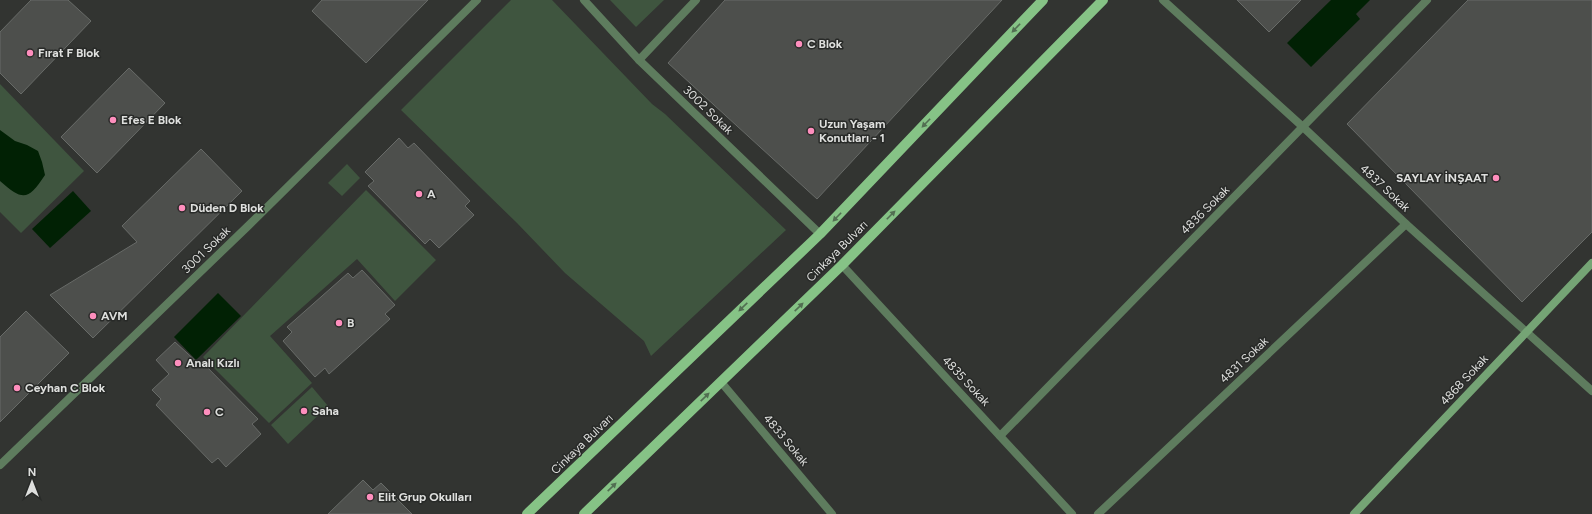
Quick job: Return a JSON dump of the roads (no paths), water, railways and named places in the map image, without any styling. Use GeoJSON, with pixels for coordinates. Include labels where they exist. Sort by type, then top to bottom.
{"type":"FeatureCollection","features":[{"type":"Feature","properties":{"kind":"main road","name":"Cinkaya Bulvarı"},"geometry":{"type":"LineString","coordinates":[[527,514],[820,234],[1043,0]]}},
{"type":"Feature","properties":{"kind":"main road","name":"Cinkaya Bulvarı"},"geometry":{"type":"LineString","coordinates":[[584,514],[842,265],[1103,0]]}},
{"type":"Feature","properties":{"kind":"street","name":"3001 Sokak"},"geometry":{"type":"LineString","coordinates":[[0,465],[243,231],[477,0]]}},
{"type":"Feature","properties":{"kind":"street","name":"3002 Sokak"},"geometry":{"type":"LineString","coordinates":[[584,0],[639,60],[820,234]]}},
{"type":"Feature","properties":{"kind":"street"},"geometry":{"type":"LineString","coordinates":[[639,60],[696,0]]}},
{"type":"Feature","properties":{"kind":"street","name":"4837 Sokak"},"geometry":{"type":"LineString","coordinates":[[1163,0],[1303,127],[1406,224],[1592,392]]}},
{"type":"Feature","properties":{"kind":"street","name":"4836 Sokak"},"geometry":{"type":"LineString","coordinates":[[1000,436],[1427,0]]}},
{"type":"Feature","properties":{"kind":"street","name":"4831 Sokak"},"geometry":{"type":"LineString","coordinates":[[1098,514],[1406,224]]}},
{"type":"Feature","properties":{"kind":"street","name":"4868 Sokak"},"geometry":{"type":"LineString","coordinates":[[1354,514],[1592,263]]}},
{"type":"Feature","properties":{"kind":"street","name":"4835 Sokak"},"geometry":{"type":"LineString","coordinates":[[842,265],[1072,514]]}},
{"type":"Feature","properties":{"kind":"street","name":"4833 Sokak"},"geometry":{"type":"LineString","coordinates":[[721,382],[832,514]]}},
{"type":"Feature","properties":{"kind":"place","name":"C Blok"},"geometry":{"type":"Point","coordinates":[799,44]}},
{"type":"Feature","properties":{"kind":"place","name":"Fırat F Blok"},"geometry":{"type":"Point","coordinates":[30,53]}},
{"type":"Feature","properties":{"kind":"place","name":"Efes E Blok"},"geometry":{"type":"Point","coordinates":[113,120]}},
{"type":"Feature","properties":{"kind":"place","name":"Uzun Yaşam Konutları - 1"},"geometry":{"type":"Point","coordinates":[811,131]}},
{"type":"Feature","properties":{"kind":"place","name":"SAYLAY İNŞAAT"},"geometry":{"type":"Point","coordinates":[1496,178]}},
{"type":"Feature","properties":{"kind":"place","name":"A"},"geometry":{"type":"Point","coordinates":[419,194]}},
{"type":"Feature","properties":{"kind":"place","name":"Düden D Blok"},"geometry":{"type":"Point","coordinates":[182,208]}},
{"type":"Feature","properties":{"kind":"place","name":"AVM"},"geometry":{"type":"Point","coordinates":[93,316]}},
{"type":"Feature","properties":{"kind":"place","name":"B"},"geometry":{"type":"Point","coordinates":[339,323]}},
{"type":"Feature","properties":{"kind":"place","name":"Analı Kızlı"},"geometry":{"type":"Point","coordinates":[178,363]}},
{"type":"Feature","properties":{"kind":"place","name":"Ceyhan C Blok"},"geometry":{"type":"Point","coordinates":[17,388]}},
{"type":"Feature","properties":{"kind":"place","name":"Saha"},"geometry":{"type":"Point","coordinates":[304,411]}},
{"type":"Feature","properties":{"kind":"place","name":"C"},"geometry":{"type":"Point","coordinates":[207,412]}},
{"type":"Feature","properties":{"kind":"place","name":"Elit Grup Okulları"},"geometry":{"type":"Point","coordinates":[370,497]}}]}
